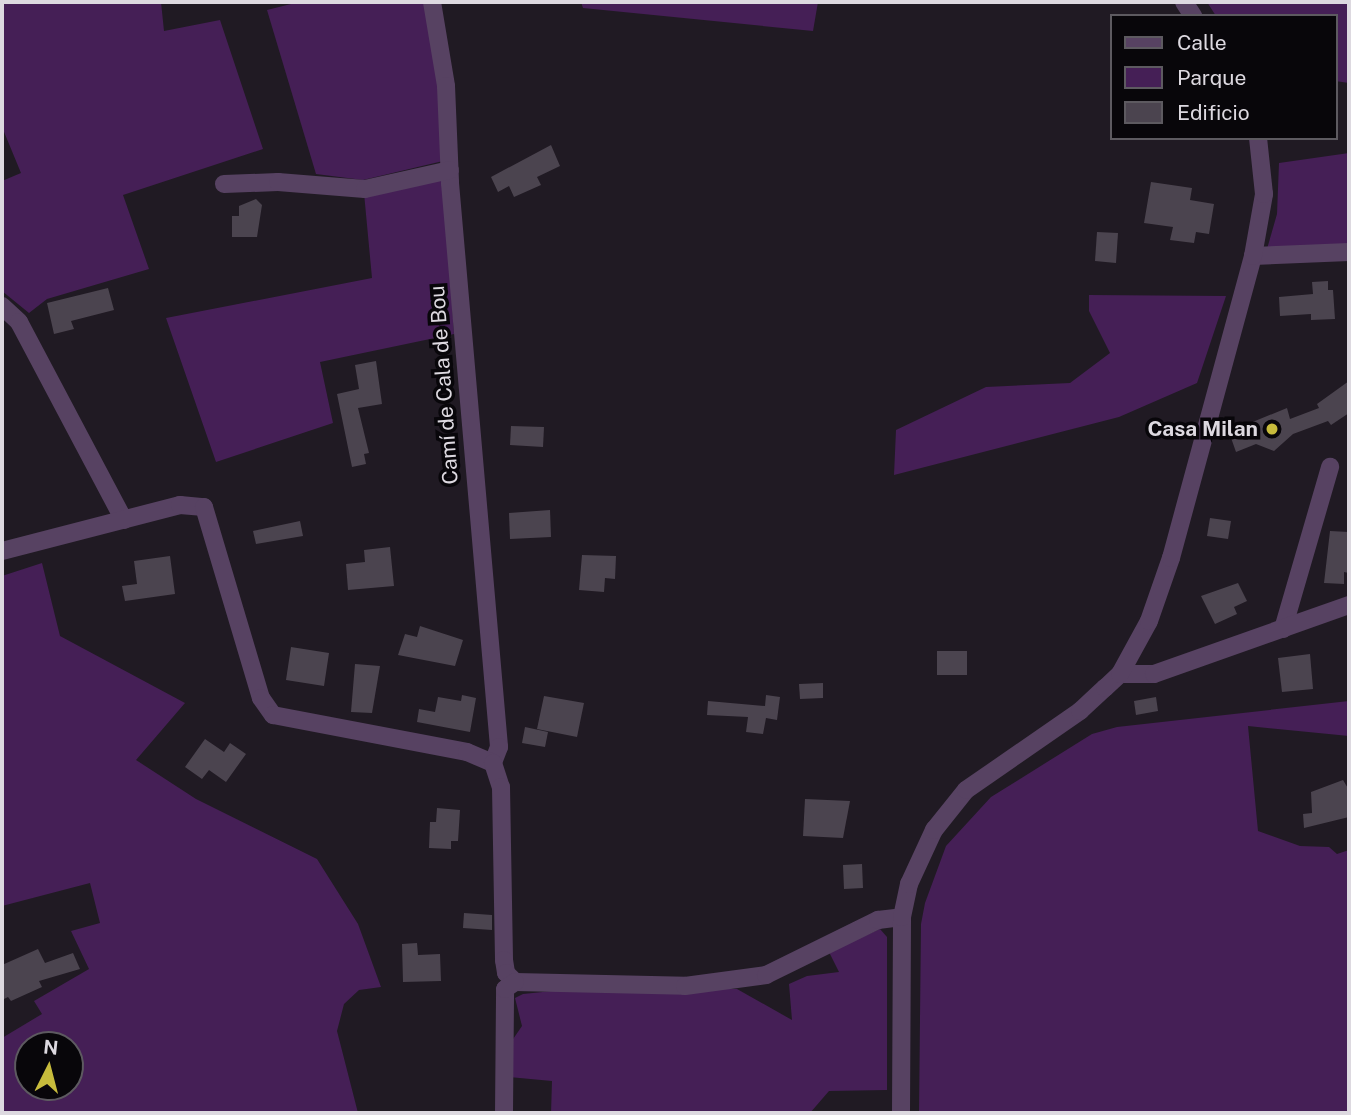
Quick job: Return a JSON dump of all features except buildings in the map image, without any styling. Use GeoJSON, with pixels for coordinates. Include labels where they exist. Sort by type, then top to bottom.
{"type":"FeatureCollection","features":[{"type":"Feature","properties":{"kind":"street","name":"Camí de Cala de Bou"},"geometry":{"type":"LineString","coordinates":[[432,2],[446,86],[450,170],[499,747],[493,763],[500,787],[504,960],[506,973],[515,982]]}},
{"type":"Feature","properties":{"kind":"street"},"geometry":{"type":"LineString","coordinates":[[901,1113],[902,917],[919,858],[966,790],[1080,711],[1120,674],[1149,621],[1171,558],[1252,256],[1264,194],[1258,140]]}},
{"type":"Feature","properties":{"kind":"street"},"geometry":{"type":"LineString","coordinates":[[224,184],[278,182],[365,189],[450,170]]}},
{"type":"Feature","properties":{"kind":"street"},"geometry":{"type":"LineString","coordinates":[[1252,256],[1349,252]]}},
{"type":"Feature","properties":{"kind":"street"},"geometry":{"type":"LineString","coordinates":[[2,306],[19,322],[124,520]]}},
{"type":"Feature","properties":{"kind":"street"},"geometry":{"type":"LineString","coordinates":[[1283,629],[1330,467]]}},
{"type":"Feature","properties":{"kind":"street"},"geometry":{"type":"LineString","coordinates":[[2,551],[180,505],[204,507],[261,698],[273,715],[467,752],[493,763]]}},
{"type":"Feature","properties":{"kind":"street"},"geometry":{"type":"LineString","coordinates":[[1120,674],[1154,674],[1349,605]]}},
{"type":"Feature","properties":{"kind":"street"},"geometry":{"type":"LineString","coordinates":[[503,1113],[505,989],[515,982],[685,986],[766,975],[878,920],[902,917]]}},
{"type":"Feature","properties":{"kind":"green space"},"geometry":{"type":"Polygon","coordinates":[[[2,2],[161,2],[164,31],[220,20],[263,149],[123,195],[149,269],[47,299],[29,313],[2,291],[2,181],[21,173],[2,127],[2,2]]]}},
{"type":"Feature","properties":{"kind":"green space"},"geometry":{"type":"Polygon","coordinates":[[[299,2],[425,2],[438,81],[443,161],[363,180],[316,174],[267,10],[299,2]]]}},
{"type":"Feature","properties":{"kind":"green space"},"geometry":{"type":"Polygon","coordinates":[[[581,2],[818,2],[813,31],[583,8],[581,2]]]}},
{"type":"Feature","properties":{"kind":"green space"},"geometry":{"type":"Polygon","coordinates":[[[1207,2],[1349,2],[1349,83],[1337,81],[1337,14],[1215,14],[1207,2]]]}},
{"type":"Feature","properties":{"kind":"green space"},"geometry":{"type":"Polygon","coordinates":[[[1349,153],[1349,246],[1267,249],[1277,214],[1279,163],[1349,153]]]}},
{"type":"Feature","properties":{"kind":"green space"},"geometry":{"type":"Polygon","coordinates":[[[444,178],[454,334],[320,362],[333,423],[216,462],[166,318],[372,278],[364,193],[444,178]]]}},
{"type":"Feature","properties":{"kind":"green space"},"geometry":{"type":"Polygon","coordinates":[[[1089,295],[1226,296],[1197,383],[1119,417],[894,475],[896,430],[986,387],[1070,383],[1110,353],[1089,311],[1089,295]]]}},
{"type":"Feature","properties":{"kind":"green space"},"geometry":{"type":"Polygon","coordinates":[[[42,563],[60,636],[185,703],[136,760],[196,799],[317,859],[358,924],[381,987],[359,990],[344,1004],[337,1031],[358,1113],[2,1113],[2,1038],[42,1014],[34,1001],[89,969],[71,931],[100,923],[90,883],[2,906],[2,576],[42,563]]]}},
{"type":"Feature","properties":{"kind":"green space"},"geometry":{"type":"Polygon","coordinates":[[[1349,701],[1349,736],[1248,726],[1258,831],[1300,846],[1329,847],[1337,854],[1349,850],[1349,1113],[919,1113],[921,924],[925,903],[946,846],[991,797],[1092,734],[1117,727],[1349,701]]]}},
{"type":"Feature","properties":{"kind":"green space"},"geometry":{"type":"Polygon","coordinates":[[[880,929],[887,937],[887,1090],[829,1091],[810,1113],[551,1113],[552,1081],[509,1077],[509,1045],[522,1026],[515,998],[523,994],[572,989],[737,989],[792,1020],[789,984],[807,976],[839,972],[829,952],[880,929]]]}},
{"type":"Feature","properties":{"kind":"place","name":"Casa Milan"},"geometry":{"type":"Point","coordinates":[1272,429]}}]}
